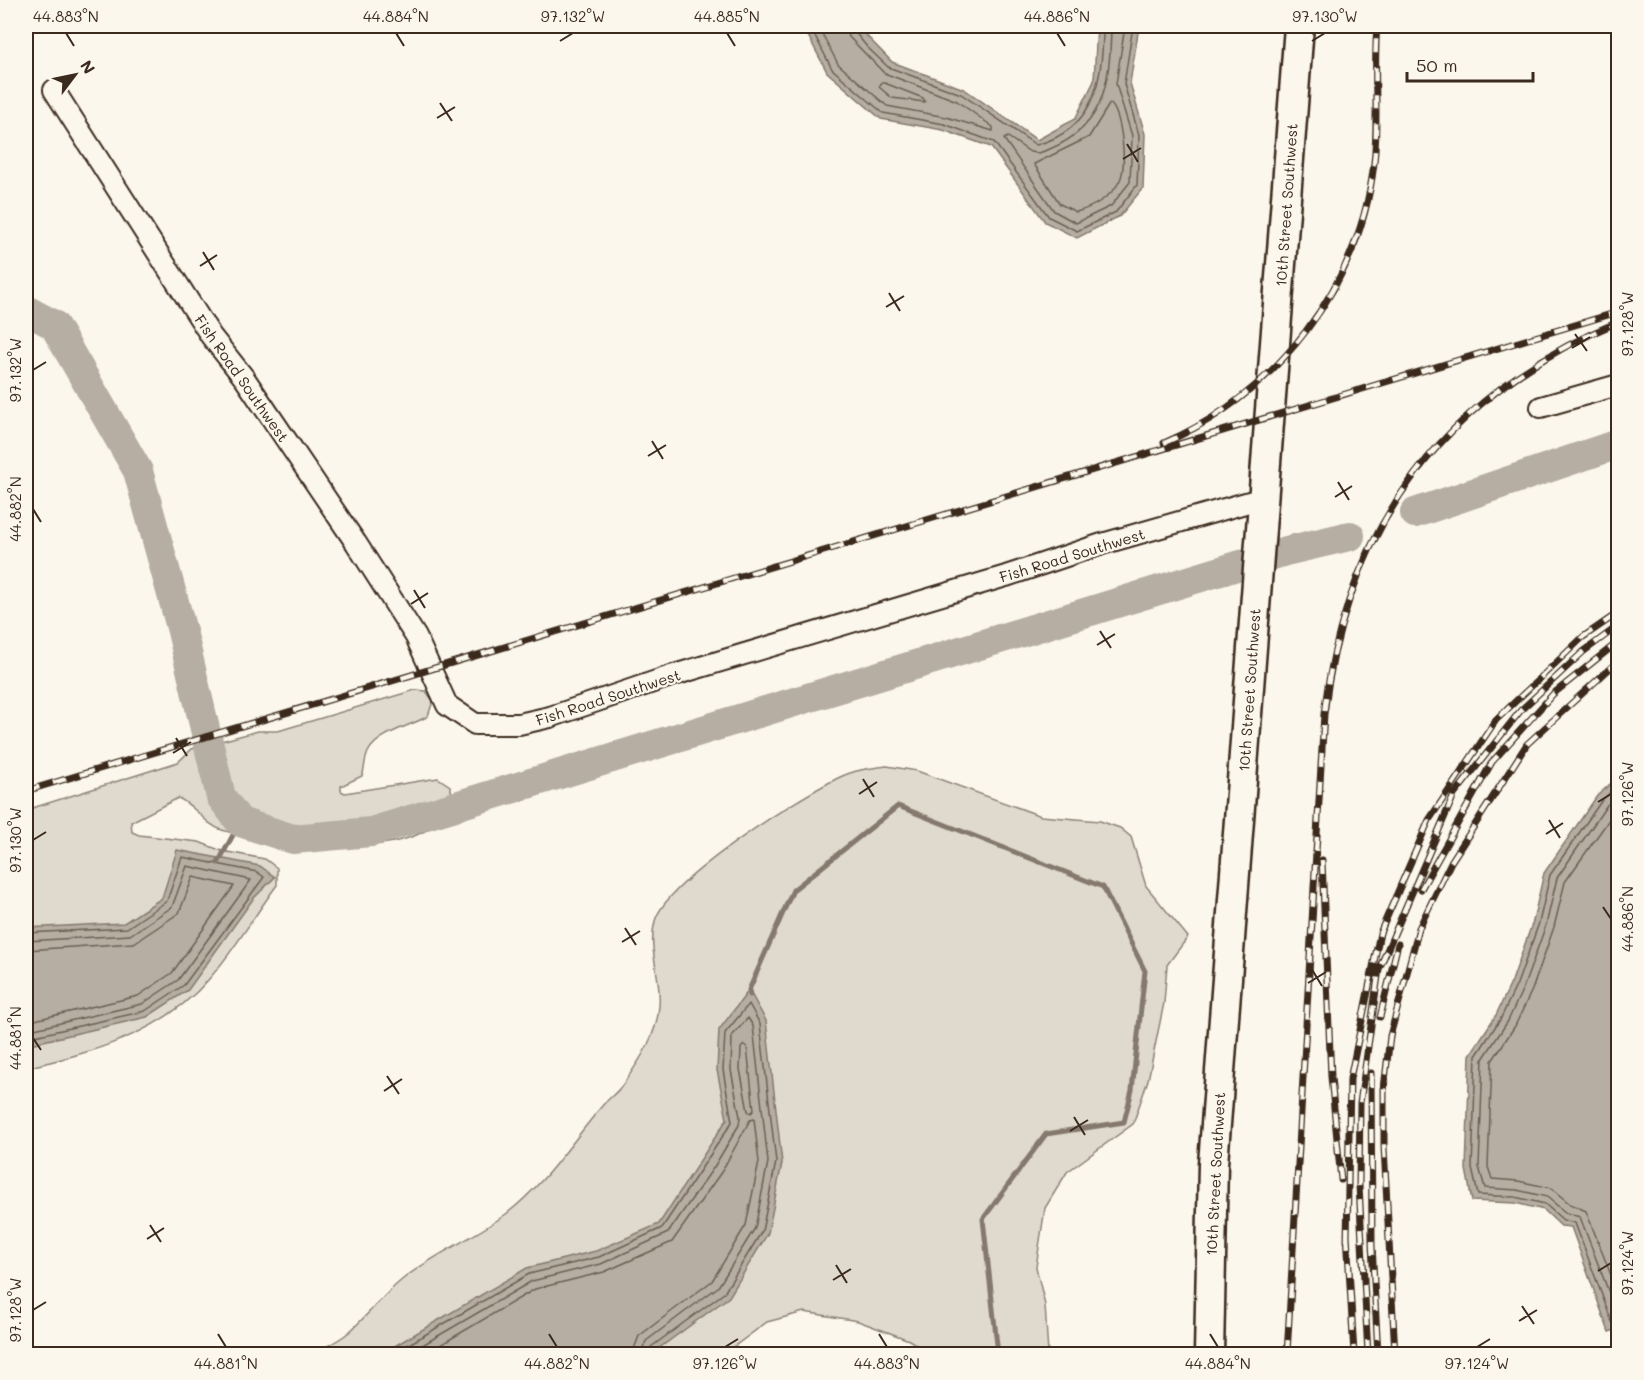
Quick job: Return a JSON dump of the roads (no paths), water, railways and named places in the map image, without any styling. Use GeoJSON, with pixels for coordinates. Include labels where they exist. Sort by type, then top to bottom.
{"type":"FeatureCollection","features":[{"type":"Feature","properties":{"kind":"main road","name":"10th Street Southwest"},"geometry":{"type":"LineString","coordinates":[[1209,1354],[1213,1164],[1299,26]]}},
{"type":"Feature","properties":{"kind":"street","name":"Fish Road Southwest"},"geometry":{"type":"LineString","coordinates":[[54,90],[211,336],[245,379],[362,552],[416,637],[447,705],[475,724],[519,724],[550,717],[674,675],[1006,576],[1101,544],[1263,498]]}},
{"type":"Feature","properties":{"kind":"street"},"geometry":{"type":"LineString","coordinates":[[1541,407],[1618,385]]}},
{"type":"Feature","properties":{"kind":"water"},"geometry":{"type":"Polygon","coordinates":[[[803,26],[857,26],[892,62],[964,89],[1037,140],[1075,119],[1094,81],[1097,26],[1139,26],[1130,83],[1145,134],[1143,188],[1120,216],[1077,238],[1045,222],[991,147],[943,130],[881,119],[827,72],[803,26]]]}},
{"type":"Feature","properties":{"kind":"water"},"geometry":{"type":"Polygon","coordinates":[[[1618,777],[1618,1329],[1609,1332],[1571,1227],[1561,1226],[1544,1210],[1515,1203],[1472,1201],[1466,1169],[1470,1055],[1496,1015],[1512,981],[1533,921],[1544,873],[1597,796],[1618,777]]]}},
{"type":"Feature","properties":{"kind":"water"},"geometry":{"type":"Polygon","coordinates":[[[177,850],[260,866],[275,877],[253,899],[188,990],[147,1017],[26,1045],[26,928],[124,923],[162,898],[177,850]]]}},
{"type":"Feature","properties":{"kind":"water"},"geometry":{"type":"Polygon","coordinates":[[[749,990],[766,1021],[782,1163],[768,1233],[729,1297],[651,1354],[381,1354],[527,1268],[596,1251],[659,1224],[727,1119],[717,1070],[719,1030],[749,990]]]}},
{"type":"Feature","properties":{"kind":"waterway"},"geometry":{"type":"LineString","coordinates":[[26,310],[54,325],[138,471],[182,631],[221,797],[240,822],[293,839],[371,832],[1286,551],[1350,536]]}},
{"type":"Feature","properties":{"kind":"waterway"},"geometry":{"type":"LineString","coordinates":[[1415,513],[1618,444]]}},
{"type":"Feature","properties":{"kind":"waterway"},"geometry":{"type":"LineString","coordinates":[[750,995],[749,990],[793,890],[898,806],[1103,887],[1145,971],[1132,1090],[1124,1122],[1046,1134],[983,1219],[998,1354]]}},
{"type":"Feature","properties":{"kind":"waterway"},"geometry":{"type":"LineString","coordinates":[[218,863],[240,822]]}},
{"type":"Feature","properties":{"kind":"railway"},"geometry":{"type":"LineString","coordinates":[[1164,443],[1205,422],[1243,396],[1276,365],[1306,331],[1331,293],[1351,252],[1366,208],[1374,163],[1377,26]]}},
{"type":"Feature","properties":{"kind":"railway"},"geometry":{"type":"LineString","coordinates":[[26,791],[1618,312]]}},
{"type":"Feature","properties":{"kind":"railway"},"geometry":{"type":"LineString","coordinates":[[1287,1354],[1324,714],[1336,647],[1355,584],[1381,527],[1414,475],[1454,429],[1502,387],[1556,352],[1618,322]]}},
{"type":"Feature","properties":{"kind":"railway"},"geometry":{"type":"LineString","coordinates":[[1347,1241],[1350,1079],[1380,933],[1429,820],[1496,720],[1583,637],[1618,613]]}},
{"type":"Feature","properties":{"kind":"railway"},"geometry":{"type":"LineString","coordinates":[[1368,1354],[1359,1186],[1360,1103],[1379,969],[1454,795],[1521,710],[1583,652],[1618,626]]}},
{"type":"Feature","properties":{"kind":"railway"},"geometry":{"type":"LineString","coordinates":[[1421,889],[1492,762],[1553,694],[1618,642]]}},
{"type":"Feature","properties":{"kind":"railway"},"geometry":{"type":"LineString","coordinates":[[1395,1354],[1384,1147],[1384,1089],[1390,1036],[1419,928],[1451,862],[1527,744],[1618,661]]}},
{"type":"Feature","properties":{"kind":"railway"},"geometry":{"type":"LineString","coordinates":[[1322,860],[1331,1077],[1341,1180]]}},
{"type":"Feature","properties":{"kind":"railway"},"geometry":{"type":"LineString","coordinates":[[1380,1017],[1398,944]]}},
{"type":"Feature","properties":{"kind":"railway"},"geometry":{"type":"LineString","coordinates":[[1371,1073],[1372,1245],[1378,1354]]}},
{"type":"Feature","properties":{"kind":"railway"},"geometry":{"type":"LineString","coordinates":[[1347,1234],[1354,1354]]}}]}
